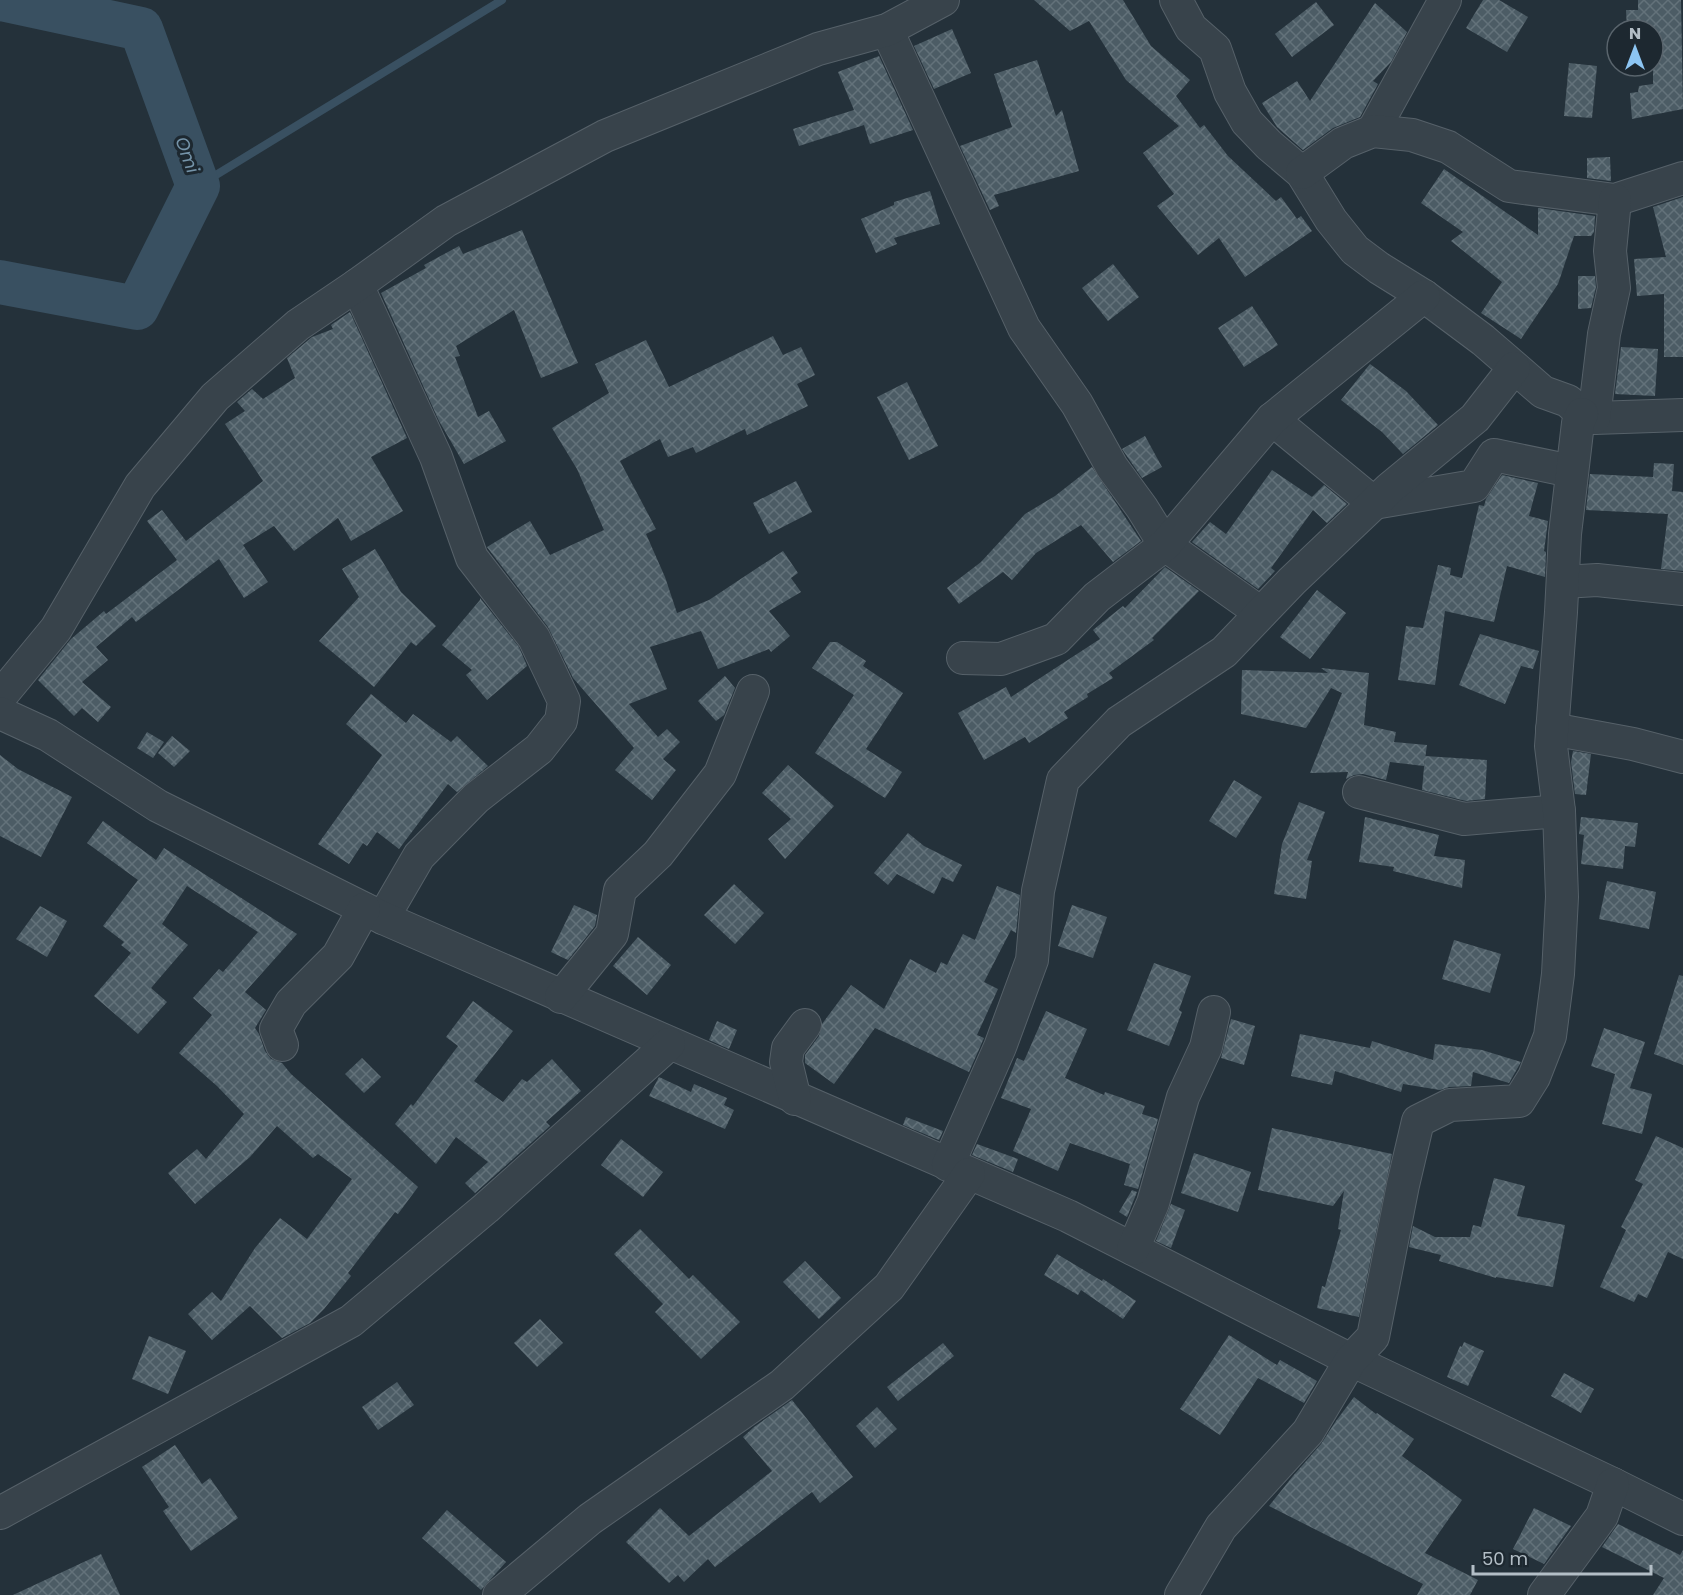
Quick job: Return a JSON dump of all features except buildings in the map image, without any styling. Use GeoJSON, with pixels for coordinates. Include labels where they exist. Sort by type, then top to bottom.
{"type":"FeatureCollection","features":[{"type":"Feature","properties":{"kind":"street"},"geometry":{"type":"LineString","coordinates":[[0,697],[56,629],[140,486],[215,397],[298,325],[446,221],[605,136],[818,49],[886,30],[943,0]]}},
{"type":"Feature","properties":{"kind":"street"},"geometry":{"type":"LineString","coordinates":[[1176,0],[1191,28],[1215,49],[1230,92],[1247,122],[1269,145],[1302,173],[1331,220],[1355,250],[1424,296],[1483,340],[1543,392],[1568,401],[1588,416]]}},
{"type":"Feature","properties":{"kind":"street"},"geometry":{"type":"LineString","coordinates":[[1373,131],[1445,0]]}},
{"type":"Feature","properties":{"kind":"street"},"geometry":{"type":"LineString","coordinates":[[886,30],[1024,328],[1077,404],[1112,467],[1165,545],[1261,613]]}},
{"type":"Feature","properties":{"kind":"street"},"geometry":{"type":"LineString","coordinates":[[1302,173],[1343,142],[1373,131],[1412,135],[1448,147],[1509,186],[1616,200],[1683,178]]}},
{"type":"Feature","properties":{"kind":"street"},"geometry":{"type":"LineString","coordinates":[[1588,416],[1614,288],[1610,251],[1616,200]]}},
{"type":"Feature","properties":{"kind":"street"},"geometry":{"type":"LineString","coordinates":[[282,1045],[276,1029],[291,1003],[338,956],[419,856],[476,798],[539,749],[561,721],[564,701],[534,638],[472,558],[436,458],[357,285]]}},
{"type":"Feature","properties":{"kind":"street"},"geometry":{"type":"LineString","coordinates":[[963,658],[1001,659],[1056,639],[1097,597],[1165,545],[1272,419],[1424,296]]}},
{"type":"Feature","properties":{"kind":"street"},"geometry":{"type":"LineString","coordinates":[[499,1595],[590,1519],[782,1385],[889,1287],[959,1170],[1032,960],[1038,891],[1063,780],[1119,722],[1224,652],[1374,503],[1475,418],[1514,368]]}},
{"type":"Feature","properties":{"kind":"street"},"geometry":{"type":"LineString","coordinates":[[1181,1595],[1221,1527],[1308,1432],[1351,1360],[1373,1337],[1418,1121],[1450,1105],[1519,1101],[1533,1077],[1550,1036],[1558,974],[1562,897],[1559,811],[1551,755],[1565,534],[1578,423],[1588,416],[1683,415]]}},
{"type":"Feature","properties":{"kind":"street"},"geometry":{"type":"LineString","coordinates":[[1272,419],[1374,503],[1474,486],[1494,455],[1571,471]]}},
{"type":"Feature","properties":{"kind":"street"},"geometry":{"type":"LineString","coordinates":[[1563,582],[1597,580],[1683,589]]}},
{"type":"Feature","properties":{"kind":"street"},"geometry":{"type":"LineString","coordinates":[[561,997],[612,934],[620,890],[658,855],[720,774],[753,691]]}},
{"type":"Feature","properties":{"kind":"street"},"geometry":{"type":"LineString","coordinates":[[0,713],[48,735],[158,806],[373,914],[1068,1216],[1351,1360],[1683,1519]]}},
{"type":"Feature","properties":{"kind":"street"},"geometry":{"type":"LineString","coordinates":[[1552,729],[1633,744],[1683,757]]}},
{"type":"Feature","properties":{"kind":"street"},"geometry":{"type":"LineString","coordinates":[[1359,792],[1464,819],[1559,811]]}},
{"type":"Feature","properties":{"kind":"street"},"geometry":{"type":"LineString","coordinates":[[1133,1249],[1153,1203],[1183,1097],[1206,1047],[1214,1012]]}},
{"type":"Feature","properties":{"kind":"street"},"geometry":{"type":"LineString","coordinates":[[795,1099],[786,1062],[788,1048],[805,1025]]}},
{"type":"Feature","properties":{"kind":"street"},"geometry":{"type":"LineString","coordinates":[[0,1513],[351,1321],[486,1208],[669,1044]]}},
{"type":"Feature","properties":{"kind":"street"},"geometry":{"type":"LineString","coordinates":[[1544,1595],[1602,1516],[1613,1484]]}},
{"type":"Feature","properties":{"kind":"waterway","name":"Omi"},"geometry":{"type":"LineString","coordinates":[[0,282],[137,308],[198,186],[141,29],[6,0]]}},
{"type":"Feature","properties":{"kind":"waterway"},"geometry":{"type":"LineString","coordinates":[[198,186],[502,0]]}}]}
